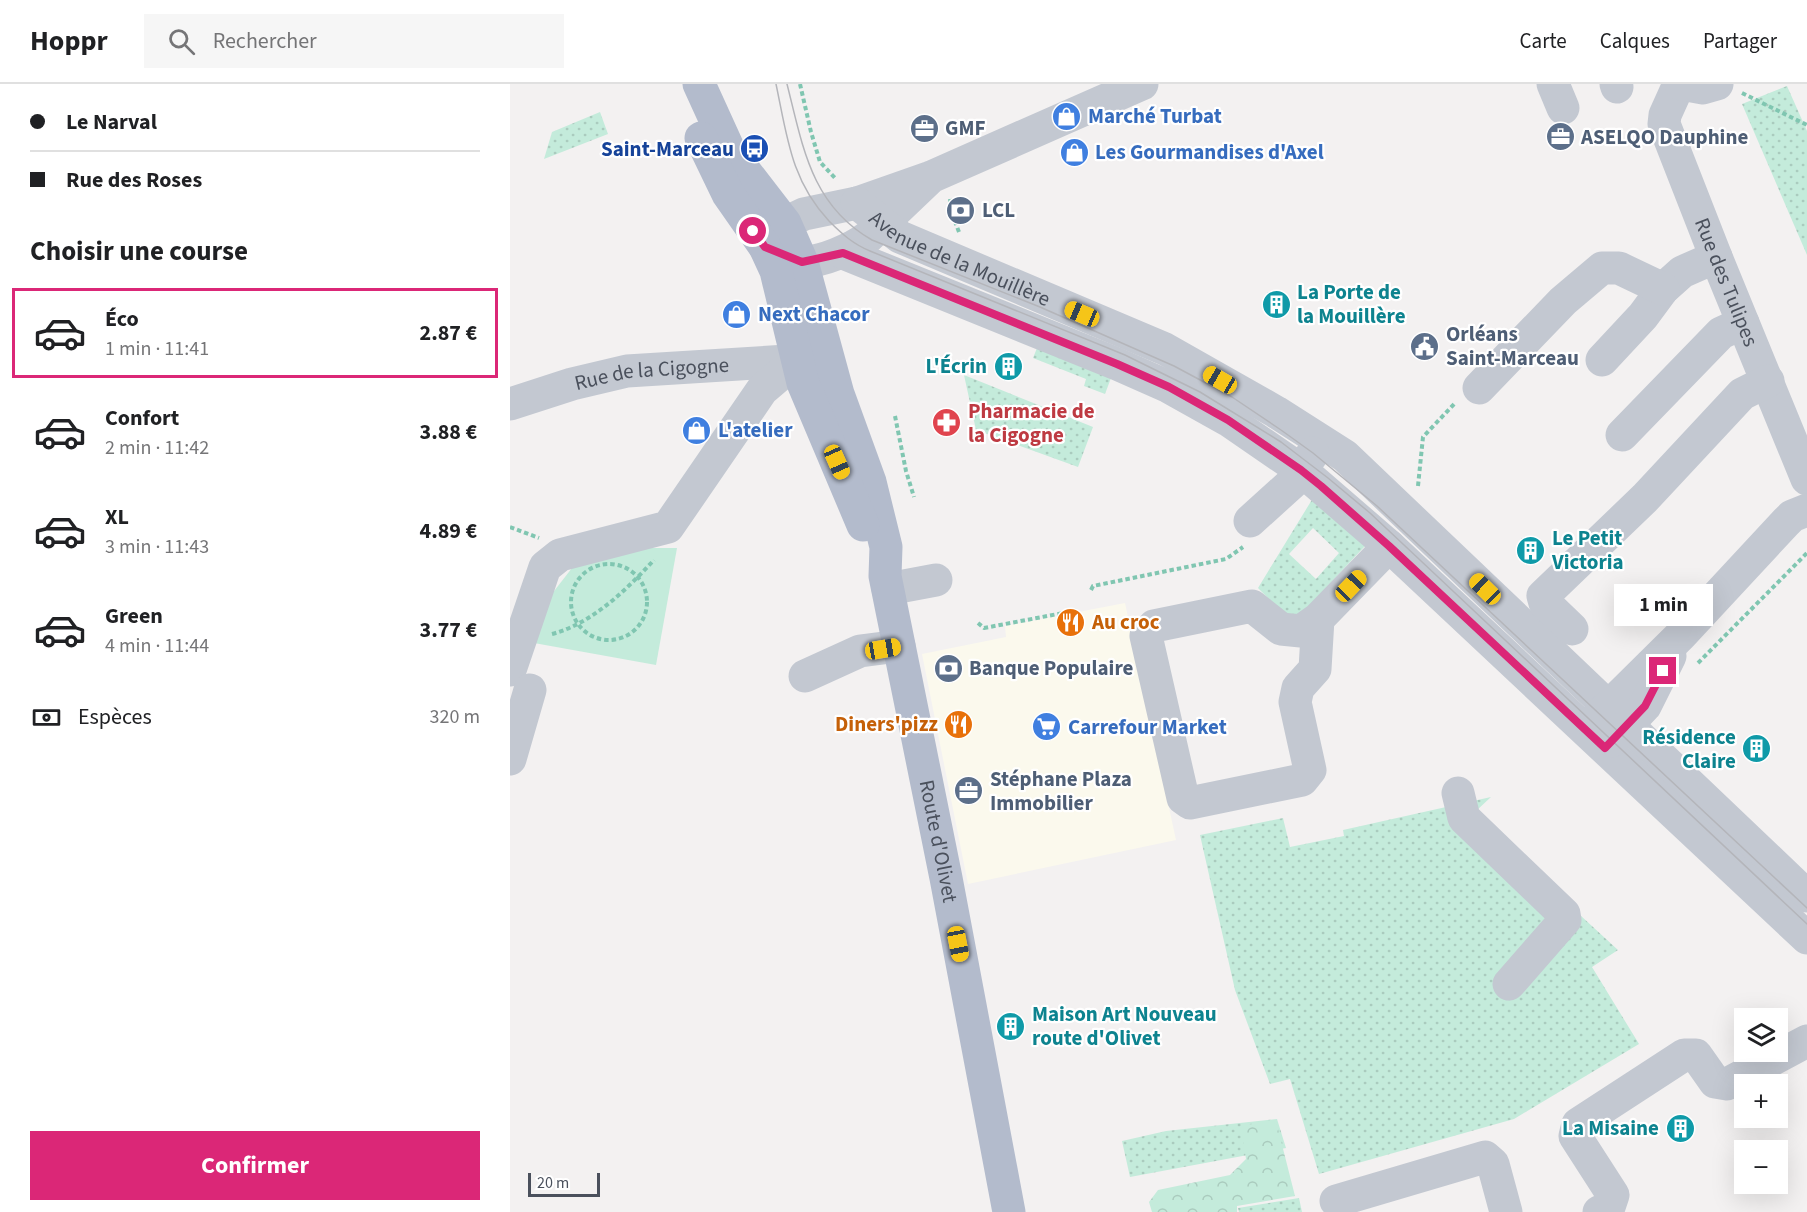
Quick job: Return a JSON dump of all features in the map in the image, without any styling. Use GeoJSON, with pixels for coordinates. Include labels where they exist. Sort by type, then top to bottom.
{"type":"FeatureCollection","features":[{"type":"Feature","properties":{"kind":"main road"},"geometry":{"type":"LineString","coordinates":[[677,84],[728,194],[775,235]]}},
{"type":"Feature","properties":{"kind":"main road"},"geometry":{"type":"LineString","coordinates":[[699,84],[730,153],[775,235]]}},
{"type":"Feature","properties":{"kind":"main road","name":"Route d'Olivet"},"geometry":{"type":"LineString","coordinates":[[775,235],[776,271],[803,383],[862,521],[872,552],[887,583]]}},
{"type":"Feature","properties":{"kind":"main road","name":"Route d'Olivet"},"geometry":{"type":"LineString","coordinates":[[802,262],[838,394],[873,492],[886,547],[887,583],[1009,1212]]}},
{"type":"Feature","properties":{"kind":"street"},"geometry":{"type":"LineString","coordinates":[[862,200],[858,245],[843,253],[802,262],[775,235],[804,214],[862,200],[940,185],[1142,84]]}},
{"type":"Feature","properties":{"kind":"street"},"geometry":{"type":"LineString","coordinates":[[1680,84],[1729,88]]}},
{"type":"Feature","properties":{"kind":"street","name":"Rue des Tulipes"},"geometry":{"type":"LineString","coordinates":[[1680,84],[1665,115],[1664,124],[1807,479]]}},
{"type":"Feature","properties":{"kind":"street","name":"Avenue de la Mouillère"},"geometry":{"type":"LineString","coordinates":[[862,200],[900,237],[1165,349],[1275,412],[1345,456],[1807,896]]}},
{"type":"Feature","properties":{"kind":"street","name":"Avenue de la Mouillère"},"geometry":{"type":"LineString","coordinates":[[843,253],[1169,387],[1228,420],[1301,470],[1389,546],[1807,938]]}},
{"type":"Feature","properties":{"kind":"street"},"geometry":{"type":"LineString","coordinates":[[1602,360],[1643,316],[1664,289],[1685,269],[1716,257]]}},
{"type":"Feature","properties":{"kind":"street"},"geometry":{"type":"LineString","coordinates":[[1479,388],[1563,301],[1602,268],[1619,268],[1664,289]]}},
{"type":"Feature","properties":{"kind":"street"},"geometry":{"type":"LineString","coordinates":[[1622,435],[1721,333],[1743,323]]}},
{"type":"Feature","properties":{"kind":"street","name":"Route d'Olivet"},"geometry":{"type":"LineString","coordinates":[[796,361],[809,360],[817,365],[838,394]]}},
{"type":"Feature","properties":{"kind":"street"},"geometry":{"type":"LineString","coordinates":[[510,759],[520,680],[545,567],[560,555],[668,527],[762,390],[796,361]]}},
{"type":"Feature","properties":{"kind":"street","name":"Rue de la Cigogne"},"geometry":{"type":"LineString","coordinates":[[510,404],[572,384],[627,370],[796,361]]}},
{"type":"Feature","properties":{"kind":"street"},"geometry":{"type":"LineString","coordinates":[[1572,629],[1545,603],[1544,596],[1646,498],[1742,394],[1768,381]]}},
{"type":"Feature","properties":{"kind":"street"},"geometry":{"type":"LineString","coordinates":[[1248,532],[1292,483],[1321,441]]}},
{"type":"Feature","properties":{"kind":"street"},"geometry":{"type":"LineString","coordinates":[[1601,744],[1624,721],[1645,706],[1681,635],[1792,516],[1807,510]]}},
{"type":"Feature","properties":{"kind":"street"},"geometry":{"type":"LineString","coordinates":[[1318,619],[1315,669],[1298,688],[1295,702],[1310,770],[1302,780],[1190,803],[1184,798],[1146,636],[1154,626],[1252,606],[1281,630],[1301,631],[1318,619],[1389,546]]}},
{"type":"Feature","properties":{"kind":"street"},"geometry":{"type":"LineString","coordinates":[[887,583],[936,580]]}},
{"type":"Feature","properties":{"kind":"street"},"geometry":{"type":"LineString","coordinates":[[805,676],[860,651],[899,646]]}},
{"type":"Feature","properties":{"kind":"street"},"geometry":{"type":"LineString","coordinates":[[1458,793],[1464,818],[1564,914],[1565,920],[1509,984]]}},
{"type":"Feature","properties":{"kind":"street"},"geometry":{"type":"LineString","coordinates":[[1599,1212],[1609,1207],[1613,1195],[1575,1136],[1578,1124],[1684,1055],[1695,1055],[1715,1082],[1727,1084],[1807,1041]]}},
{"type":"Feature","properties":{"kind":"street"},"geometry":{"type":"LineString","coordinates":[[1336,1201],[1485,1157],[1493,1164],[1506,1212]]}},
{"type":"Feature","properties":{"kind":"path"},"geometry":{"type":"LineString","coordinates":[[800,84],[820,162],[835,178],[862,200]]}},
{"type":"Feature","properties":{"kind":"path"},"geometry":{"type":"LineString","coordinates":[[1729,88],[1807,125]]}},
{"type":"Feature","properties":{"kind":"path"},"geometry":{"type":"LineString","coordinates":[[940,185],[959,233]]}},
{"type":"Feature","properties":{"kind":"path"},"geometry":{"type":"LineString","coordinates":[[1418,490],[1424,437],[1470,387],[1479,388]]}},
{"type":"Feature","properties":{"kind":"path"},"geometry":{"type":"LineString","coordinates":[[895,416],[906,471],[914,497]]}},
{"type":"Feature","properties":{"kind":"path"},"geometry":{"type":"LineString","coordinates":[[1091,590],[1093,586],[1226,559],[1248,532]]}},
{"type":"Feature","properties":{"kind":"path"},"geometry":{"type":"LineString","coordinates":[[1692,669],[1807,553]]}},
{"type":"Feature","properties":{"kind":"path"},"geometry":{"type":"LineString","coordinates":[[545,636],[564,631],[610,603],[660,554]]}},
{"type":"Feature","properties":{"kind":"path"},"geometry":{"type":"LineString","coordinates":[[605,564],[619,565],[631,570],[638,577],[646,591],[648,605],[637,629],[627,637],[603,640],[591,636],[577,623],[571,608],[571,596],[582,575],[605,564]]}},
{"type":"Feature","properties":{"kind":"path"},"geometry":{"type":"LineString","coordinates":[[978,623],[984,628],[1078,610]]}},
{"type":"Feature","properties":{"kind":"shaded area"},"geometry":{"type":"Polygon","coordinates":[[[1125,603],[1176,840],[968,884],[922,654],[1006,637],[1005,626],[1125,603]]]}},
{"type":"Feature","properties":{"kind":"green space"},"geometry":{"type":"Polygon","coordinates":[[[1787,86],[1807,131],[1807,255],[1742,104],[1787,86]]]}},
{"type":"Feature","properties":{"kind":"green space"},"geometry":{"type":"Polygon","coordinates":[[[600,112],[608,134],[544,159],[552,132],[600,112]]]}},
{"type":"Feature","properties":{"kind":"green space"},"geometry":{"type":"Polygon","coordinates":[[[1037,348],[1111,378],[1105,394],[1084,386],[1086,379],[1033,358],[1037,348]]]}},
{"type":"Feature","properties":{"kind":"green space"},"geometry":{"type":"Polygon","coordinates":[[[964,375],[1093,427],[1078,467],[976,430],[964,375]]]}},
{"type":"Feature","properties":{"kind":"green space"},"geometry":{"type":"Polygon","coordinates":[[[1313,498],[1365,546],[1293,623],[1258,588],[1313,498]],[[1313,528],[1289,554],[1316,579],[1339,553],[1313,528]]]}},
{"type":"Feature","properties":{"kind":"green space"},"geometry":{"type":"Polygon","coordinates":[[[639,548],[677,548],[656,665],[534,643],[551,595],[572,568],[639,548]]]}},
{"type":"Feature","properties":{"kind":"green space"},"geometry":{"type":"Polygon","coordinates":[[[1491,797],[1476,811],[1482,825],[1618,950],[1592,967],[1639,1044],[1514,1119],[1319,1174],[1290,1079],[1270,1084],[1235,990],[1200,835],[1283,818],[1290,847],[1344,836],[1343,830],[1491,797]]]}},
{"type":"Feature","properties":{"kind":"green space"},"geometry":{"type":"Polygon","coordinates":[[[1277,1119],[1286,1148],[1130,1177],[1122,1141],[1166,1131],[1277,1119]]]}},
{"type":"Feature","properties":{"kind":"green space"},"geometry":{"type":"Polygon","coordinates":[[[1276,1121],[1295,1196],[1237,1206],[1237,1212],[1152,1212],[1149,1202],[1158,1190],[1230,1175],[1246,1159],[1242,1131],[1245,1125],[1276,1121]]]}},
{"type":"Feature","properties":{"kind":"green space"},"geometry":{"type":"Polygon","coordinates":[[[1299,1198],[1302,1212],[1239,1212],[1238,1208],[1299,1198]]]}},
{"type":"Feature","properties":{"kind":"tram line"},"geometry":{"type":"LineString","coordinates":[[776,84],[798,174],[816,206],[843,234],[870,251],[1125,355],[1200,392],[1281,442],[1370,513],[1807,924]]}},
{"type":"Feature","properties":{"kind":"tram line"},"geometry":{"type":"LineString","coordinates":[[787,84],[798,130],[813,172],[835,210],[851,226],[872,240],[1040,307],[1174,366],[1232,397],[1281,430],[1313,453],[1377,506],[1807,908]]}},
{"type":"Feature","properties":{"kind":"place","name":"Marché Turbat"},"geometry":{"type":"Point","coordinates":[1067,116]}},
{"type":"Feature","properties":{"kind":"place","name":"GMF"},"geometry":{"type":"Point","coordinates":[924,128]}},
{"type":"Feature","properties":{"kind":"place","name":"ASELQO Dauphine"},"geometry":{"type":"Point","coordinates":[1560,137]}},
{"type":"Feature","properties":{"kind":"place","name":"Saint-Marceau"},"geometry":{"type":"Point","coordinates":[755,149]}},
{"type":"Feature","properties":{"kind":"place","name":"Les Gourmandises d'Axel"},"geometry":{"type":"Point","coordinates":[1074,152]}},
{"type":"Feature","properties":{"kind":"place","name":"LCL"},"geometry":{"type":"Point","coordinates":[961,210]}},
{"type":"Feature","properties":{"kind":"place","name":"La Porte de la Mouillère"},"geometry":{"type":"Point","coordinates":[1276,304]}},
{"type":"Feature","properties":{"kind":"place","name":"Next Chacor"},"geometry":{"type":"Point","coordinates":[737,314]}},
{"type":"Feature","properties":{"kind":"place","name":"Orléans Saint-Marceau"},"geometry":{"type":"Point","coordinates":[1425,346]}},
{"type":"Feature","properties":{"kind":"place","name":"L'Écrin"},"geometry":{"type":"Point","coordinates":[1008,366]}},
{"type":"Feature","properties":{"kind":"place","name":"Pharmacie de la Cigogne"},"geometry":{"type":"Point","coordinates":[947,423]}},
{"type":"Feature","properties":{"kind":"place","name":"L'atelier"},"geometry":{"type":"Point","coordinates":[697,430]}},
{"type":"Feature","properties":{"kind":"place","name":"Le Petit Victoria"},"geometry":{"type":"Point","coordinates":[1531,550]}},
{"type":"Feature","properties":{"kind":"place","name":"Au croc"},"geometry":{"type":"Point","coordinates":[1071,622]}},
{"type":"Feature","properties":{"kind":"place","name":"Banque Populaire"},"geometry":{"type":"Point","coordinates":[948,668]}},
{"type":"Feature","properties":{"kind":"place","name":"Diners'pizz"},"geometry":{"type":"Point","coordinates":[959,724]}},
{"type":"Feature","properties":{"kind":"place","name":"Carrefour Market"},"geometry":{"type":"Point","coordinates":[1047,727]}},
{"type":"Feature","properties":{"kind":"place","name":"Résidence Claire"},"geometry":{"type":"Point","coordinates":[1757,749]}},
{"type":"Feature","properties":{"kind":"place","name":"Stéphane Plaza Immobilier"},"geometry":{"type":"Point","coordinates":[969,791]}},
{"type":"Feature","properties":{"kind":"place","name":"Maison Art Nouveau route d'Olivet"},"geometry":{"type":"Point","coordinates":[1011,1026]}},
{"type":"Feature","properties":{"kind":"place","name":"La Misaine"},"geometry":{"type":"Point","coordinates":[1680,1128]}},
{"type":"Feature","properties":{"kind":"route"},"geometry":{"type":"LineString","coordinates":[[753,231],[765,247],[802,262],[843,253],[1117,364],[1169,387],[1228,420],[1321,486],[1389,546],[1605,748],[1645,706],[1663,671]]}}]}
